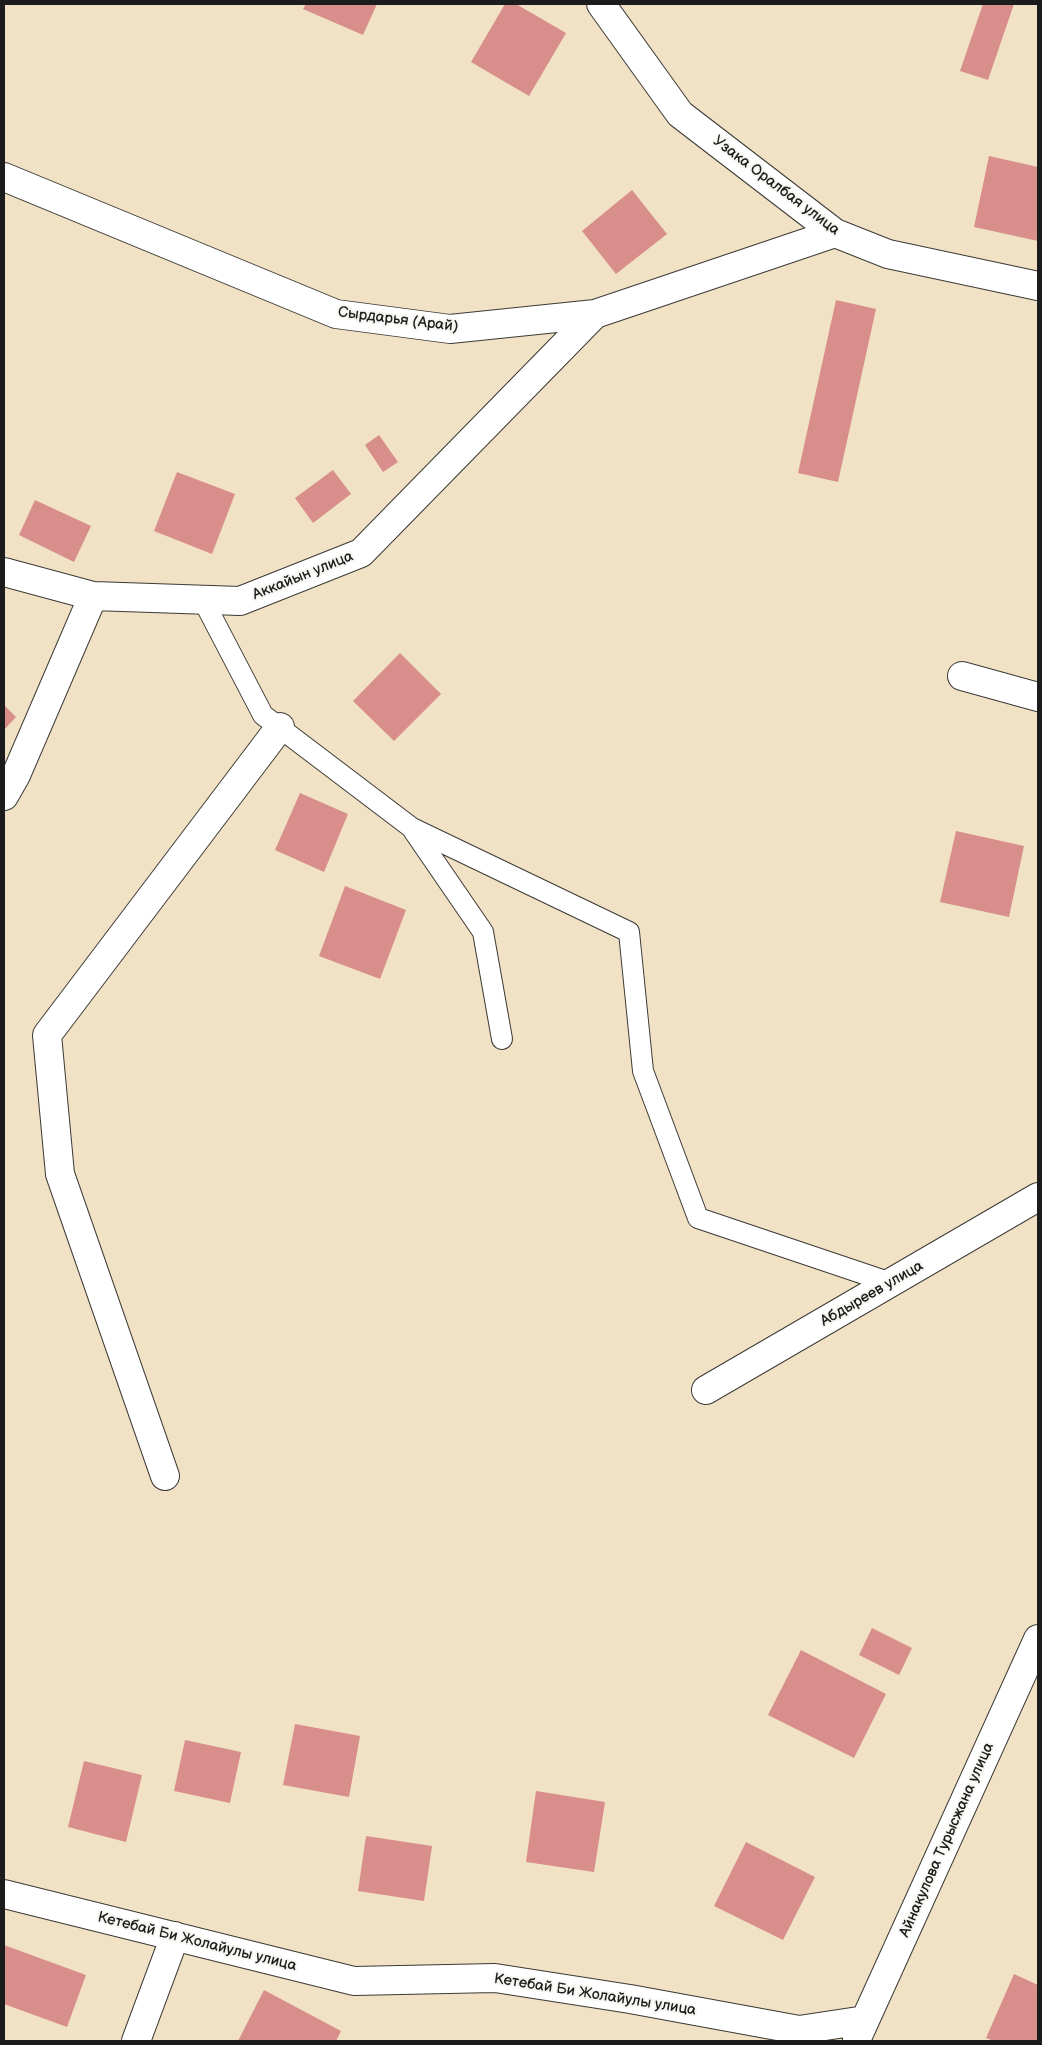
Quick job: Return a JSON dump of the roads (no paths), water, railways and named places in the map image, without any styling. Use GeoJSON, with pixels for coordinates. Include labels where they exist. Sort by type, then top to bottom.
{"type":"FeatureCollection","features":[{"type":"Feature","properties":{"kind":"street","name":"Узака Оралбая улица"},"geometry":{"type":"LineString","coordinates":[[601,4],[680,114],[834,233],[888,254],[1038,286]]}},
{"type":"Feature","properties":{"kind":"street","name":"Сырдарья (Арай)"},"geometry":{"type":"LineString","coordinates":[[4,177],[336,314],[450,329],[595,314],[834,233]]}},
{"type":"Feature","properties":{"kind":"street","name":"Аккайын улица"},"geometry":{"type":"LineString","coordinates":[[4,572],[93,596],[240,601],[361,553],[595,314]]}},
{"type":"Feature","properties":{"kind":"street"},"geometry":{"type":"LineString","coordinates":[[4,796],[16,775],[93,596]]}},
{"type":"Feature","properties":{"kind":"street"},"geometry":{"type":"LineString","coordinates":[[962,676],[1038,697]]}},
{"type":"Feature","properties":{"kind":"street"},"geometry":{"type":"LineString","coordinates":[[165,1476],[60,1174],[47,1035],[280,727]]}},
{"type":"Feature","properties":{"kind":"street","name":"Абдыреев улица"},"geometry":{"type":"LineString","coordinates":[[706,1390],[1038,1197]]}},
{"type":"Feature","properties":{"kind":"street","name":"Айнакулова Турысжана улица"},"geometry":{"type":"LineString","coordinates":[[860,2031],[1038,1639]]}},
{"type":"Feature","properties":{"kind":"street","name":"Кетебай Би Жолайулы улица"},"geometry":{"type":"LineString","coordinates":[[4,1894],[354,1981],[495,1978],[630,1999],[800,2030],[860,2031]]}},
{"type":"Feature","properties":{"kind":"street"},"geometry":{"type":"LineString","coordinates":[[136,2041],[175,1936]]}},
{"type":"Feature","properties":{"kind":"lane"},"geometry":{"type":"LineString","coordinates":[[203,600],[263,715],[412,828],[629,932],[643,1071],[698,1218],[891,1283]]}},
{"type":"Feature","properties":{"kind":"lane"},"geometry":{"type":"LineString","coordinates":[[412,828],[483,932],[502,1039]]}}]}
